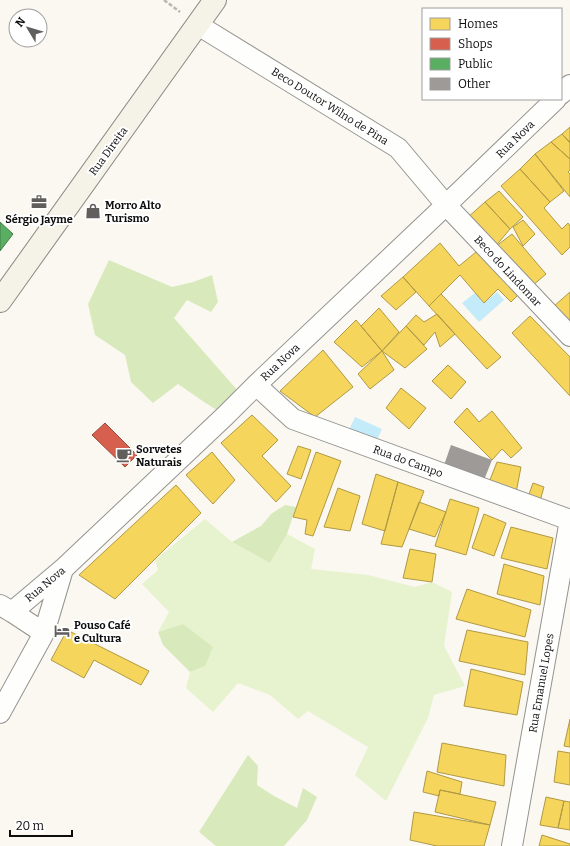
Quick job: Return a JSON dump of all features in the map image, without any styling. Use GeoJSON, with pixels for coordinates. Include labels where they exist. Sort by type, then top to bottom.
{"type":"FeatureCollection","features":[{"type":"Feature","properties":{"kind":"main road","name":"Rua Direita"},"geometry":{"type":"LineString","coordinates":[[0,301],[215,0]]}},
{"type":"Feature","properties":{"kind":"street","name":"Beco Doutor Wilno de Pina"},"geometry":{"type":"LineString","coordinates":[[198,25],[398,148],[446,205]]}},
{"type":"Feature","properties":{"kind":"street"},"geometry":{"type":"LineString","coordinates":[[562,93],[570,85]]}},
{"type":"Feature","properties":{"kind":"street","name":"Rua Nova"},"geometry":{"type":"LineString","coordinates":[[6,609],[63,569],[555,100]]}},
{"type":"Feature","properties":{"kind":"street","name":"Beco do Lindomar"},"geometry":{"type":"LineString","coordinates":[[446,205],[570,336]]}},
{"type":"Feature","properties":{"kind":"street","name":"Rua do Campo"},"geometry":{"type":"LineString","coordinates":[[256,385],[293,419],[570,520]]}},
{"type":"Feature","properties":{"kind":"street","name":"Rua Emanuel Lopes"},"geometry":{"type":"LineString","coordinates":[[512,846],[570,520]]}},
{"type":"Feature","properties":{"kind":"street"},"geometry":{"type":"LineString","coordinates":[[0,713],[44,633],[63,569]]}},
{"type":"Feature","properties":{"kind":"street"},"geometry":{"type":"LineString","coordinates":[[6,609],[44,633]]}},
{"type":"Feature","properties":{"kind":"green space"},"geometry":{"type":"Polygon","coordinates":[[[109,260],[172,287],[193,282],[212,275],[218,302],[211,312],[187,300],[174,318],[239,392],[223,414],[178,384],[153,403],[131,382],[125,355],[95,335],[88,304],[109,260]]]}},
{"type":"Feature","properties":{"kind":"green space"},"geometry":{"type":"Polygon","coordinates":[[[285,505],[296,507],[287,534],[270,563],[232,542],[261,526],[271,514],[285,505]]]}},
{"type":"Feature","properties":{"kind":"green space"},"geometry":{"type":"Polygon","coordinates":[[[205,519],[232,542],[270,563],[287,534],[315,549],[311,569],[368,575],[415,587],[432,582],[452,592],[444,646],[465,686],[434,695],[428,718],[386,801],[355,775],[368,747],[308,711],[298,719],[270,695],[238,683],[213,712],[186,688],[190,672],[205,666],[183,624],[158,632],[169,612],[142,584],[158,570],[155,560],[205,519]]]}},
{"type":"Feature","properties":{"kind":"green space"},"geometry":{"type":"Polygon","coordinates":[[[183,624],[213,647],[205,666],[190,672],[163,645],[158,632],[183,624]]]}},
{"type":"Feature","properties":{"kind":"green space"},"geometry":{"type":"Polygon","coordinates":[[[248,755],[258,766],[257,785],[274,796],[297,808],[303,788],[317,797],[307,820],[284,846],[216,846],[199,832],[248,755]]]}},
{"type":"Feature","properties":{"kind":"water"},"geometry":{"type":"Polygon","coordinates":[[[497,292],[504,300],[479,322],[462,303],[475,293],[484,303],[497,292]]]}},
{"type":"Feature","properties":{"kind":"water"},"geometry":{"type":"Polygon","coordinates":[[[355,417],[382,429],[375,444],[348,432],[355,417]]]}},
{"type":"Feature","properties":{"kind":"building: Homes"},"geometry":{"type":"Polygon","coordinates":[[[570,127],[570,142],[562,134],[570,127]]]}},
{"type":"Feature","properties":{"kind":"building: Homes"},"geometry":{"type":"Polygon","coordinates":[[[562,134],[570,143],[570,159],[551,142],[562,134]]]}},
{"type":"Feature","properties":{"kind":"building: Homes"},"geometry":{"type":"Polygon","coordinates":[[[551,142],[570,159],[570,170],[568,172],[570,174],[570,197],[535,154],[551,142]]]}},
{"type":"Feature","properties":{"kind":"building: Homes"},"geometry":{"type":"Polygon","coordinates":[[[535,154],[564,191],[550,202],[520,169],[535,154]]]}},
{"type":"Feature","properties":{"kind":"building: Homes"},"geometry":{"type":"Polygon","coordinates":[[[520,169],[550,202],[544,208],[562,229],[568,223],[570,226],[570,247],[562,255],[501,186],[520,169]]]}},
{"type":"Feature","properties":{"kind":"building: Homes"},"geometry":{"type":"Polygon","coordinates":[[[499,191],[523,217],[510,229],[485,202],[499,191]]]}},
{"type":"Feature","properties":{"kind":"building: Homes"},"geometry":{"type":"Polygon","coordinates":[[[485,202],[510,229],[495,247],[467,218],[485,202]]]}},
{"type":"Feature","properties":{"kind":"building: Homes"},"geometry":{"type":"Polygon","coordinates":[[[523,220],[535,234],[523,246],[513,227],[523,220]]]}},
{"type":"Feature","properties":{"kind":"building: Homes"},"geometry":{"type":"Polygon","coordinates":[[[512,234],[546,274],[531,287],[495,247],[512,234]]]}},
{"type":"Feature","properties":{"kind":"building: Homes"},"geometry":{"type":"Polygon","coordinates":[[[440,243],[459,266],[481,248],[519,294],[511,302],[498,289],[484,303],[460,275],[429,306],[403,277],[440,243]]]}},
{"type":"Feature","properties":{"kind":"building: Homes"},"geometry":{"type":"Polygon","coordinates":[[[403,277],[416,292],[396,310],[381,296],[403,277]]]}},
{"type":"Feature","properties":{"kind":"building: Homes"},"geometry":{"type":"Polygon","coordinates":[[[570,292],[570,325],[553,307],[570,292]]]}},
{"type":"Feature","properties":{"kind":"building: Homes"},"geometry":{"type":"Polygon","coordinates":[[[441,294],[501,357],[487,369],[429,306],[441,294]]]}},
{"type":"Feature","properties":{"kind":"building: Homes"},"geometry":{"type":"Polygon","coordinates":[[[379,308],[399,332],[382,351],[361,326],[379,308]]]}},
{"type":"Feature","properties":{"kind":"building: Homes"},"geometry":{"type":"Polygon","coordinates":[[[437,314],[455,334],[440,347],[435,332],[424,345],[406,326],[416,315],[424,322],[437,314]]]}},
{"type":"Feature","properties":{"kind":"building: Homes"},"geometry":{"type":"Polygon","coordinates":[[[530,316],[570,357],[570,396],[512,333],[530,316]]]}},
{"type":"Feature","properties":{"kind":"building: Homes"},"geometry":{"type":"Polygon","coordinates":[[[356,320],[382,351],[362,367],[334,342],[356,320]]]}},
{"type":"Feature","properties":{"kind":"building: Homes"},"geometry":{"type":"Polygon","coordinates":[[[406,326],[427,349],[405,368],[382,351],[406,326]]]}},
{"type":"Feature","properties":{"kind":"building: Homes"},"geometry":{"type":"Polygon","coordinates":[[[323,350],[353,387],[315,417],[280,391],[323,350]]]}},
{"type":"Feature","properties":{"kind":"building: Homes"},"geometry":{"type":"Polygon","coordinates":[[[382,351],[394,370],[370,389],[358,374],[382,351]]]}},
{"type":"Feature","properties":{"kind":"building: Homes"},"geometry":{"type":"Polygon","coordinates":[[[448,365],[466,382],[451,399],[432,381],[448,365]]]}},
{"type":"Feature","properties":{"kind":"building: Homes"},"geometry":{"type":"Polygon","coordinates":[[[401,388],[426,408],[409,429],[386,408],[401,388]]]}},
{"type":"Feature","properties":{"kind":"building: Homes"},"geometry":{"type":"Polygon","coordinates":[[[467,408],[479,422],[492,411],[522,448],[511,458],[502,449],[492,460],[454,422],[467,408]]]}},
{"type":"Feature","properties":{"kind":"building: Homes"},"geometry":{"type":"Polygon","coordinates":[[[252,415],[278,440],[262,456],[291,486],[276,502],[221,443],[252,415]]]}},
{"type":"Feature","properties":{"kind":"building: Homes"},"geometry":{"type":"Polygon","coordinates":[[[298,446],[311,450],[301,479],[287,474],[298,446]]]}},
{"type":"Feature","properties":{"kind":"building: Homes"},"geometry":{"type":"Polygon","coordinates":[[[212,452],[235,480],[213,504],[186,475],[212,452]]]}},
{"type":"Feature","properties":{"kind":"building: Homes"},"geometry":{"type":"Polygon","coordinates":[[[316,452],[341,461],[313,536],[305,534],[307,520],[293,517],[316,452]]]}},
{"type":"Feature","properties":{"kind":"building: Homes"},"geometry":{"type":"Polygon","coordinates":[[[497,462],[521,467],[516,493],[488,485],[497,462]]]}},
{"type":"Feature","properties":{"kind":"building: Homes"},"geometry":{"type":"Polygon","coordinates":[[[376,474],[398,482],[385,531],[362,524],[376,474]]]}},
{"type":"Feature","properties":{"kind":"building: Homes"},"geometry":{"type":"Polygon","coordinates":[[[398,482],[424,491],[402,547],[381,544],[398,482]]]}},
{"type":"Feature","properties":{"kind":"building: Homes"},"geometry":{"type":"Polygon","coordinates":[[[533,483],[544,487],[540,501],[528,497],[533,483]]]}},
{"type":"Feature","properties":{"kind":"building: Homes"},"geometry":{"type":"Polygon","coordinates":[[[176,485],[201,513],[115,599],[79,575],[176,485]]]}},
{"type":"Feature","properties":{"kind":"building: Homes"},"geometry":{"type":"Polygon","coordinates":[[[338,488],[360,496],[350,531],[324,527],[338,488]]]}},
{"type":"Feature","properties":{"kind":"building: Homes"},"geometry":{"type":"Polygon","coordinates":[[[450,499],[479,508],[466,555],[435,546],[450,499]]]}},
{"type":"Feature","properties":{"kind":"building: Homes"},"geometry":{"type":"Polygon","coordinates":[[[419,502],[446,512],[435,537],[409,529],[419,502]]]}},
{"type":"Feature","properties":{"kind":"building: Homes"},"geometry":{"type":"Polygon","coordinates":[[[484,514],[506,523],[494,556],[472,548],[484,514]]]}},
{"type":"Feature","properties":{"kind":"building: Homes"},"geometry":{"type":"Polygon","coordinates":[[[511,527],[553,538],[547,569],[501,558],[511,527]]]}},
{"type":"Feature","properties":{"kind":"building: Homes"},"geometry":{"type":"Polygon","coordinates":[[[410,549],[436,554],[432,582],[403,578],[410,549]]]}},
{"type":"Feature","properties":{"kind":"building: Homes"},"geometry":{"type":"Polygon","coordinates":[[[504,564],[544,576],[540,605],[497,594],[504,564]]]}},
{"type":"Feature","properties":{"kind":"building: Homes"},"geometry":{"type":"Polygon","coordinates":[[[467,589],[531,610],[525,637],[456,619],[467,589]]]}},
{"type":"Feature","properties":{"kind":"building: Homes"},"geometry":{"type":"Polygon","coordinates":[[[67,630],[149,671],[141,685],[94,660],[84,678],[51,660],[67,630]]]}},
{"type":"Feature","properties":{"kind":"building: Homes"},"geometry":{"type":"Polygon","coordinates":[[[467,630],[528,642],[525,675],[459,661],[467,630]]]}},
{"type":"Feature","properties":{"kind":"building: Homes"},"geometry":{"type":"Polygon","coordinates":[[[471,669],[523,682],[517,715],[464,706],[471,669]]]}},
{"type":"Feature","properties":{"kind":"building: Homes"},"geometry":{"type":"Polygon","coordinates":[[[570,719],[570,747],[564,746],[570,719]]]}},
{"type":"Feature","properties":{"kind":"building: Homes"},"geometry":{"type":"Polygon","coordinates":[[[442,743],[506,755],[504,786],[437,772],[442,743]]]}},
{"type":"Feature","properties":{"kind":"building: Homes"},"geometry":{"type":"Polygon","coordinates":[[[558,751],[570,753],[570,785],[554,782],[558,751]]]}},
{"type":"Feature","properties":{"kind":"building: Homes"},"geometry":{"type":"Polygon","coordinates":[[[427,771],[462,782],[460,794],[440,790],[439,796],[423,792],[427,771]]]}},
{"type":"Feature","properties":{"kind":"building: Homes"},"geometry":{"type":"Polygon","coordinates":[[[440,790],[496,802],[490,825],[435,812],[440,790]]]}},
{"type":"Feature","properties":{"kind":"building: Homes"},"geometry":{"type":"Polygon","coordinates":[[[546,797],[564,801],[558,828],[540,825],[546,797]]]}},
{"type":"Feature","properties":{"kind":"building: Homes"},"geometry":{"type":"Polygon","coordinates":[[[564,801],[570,802],[570,830],[558,828],[564,801]]]}},
{"type":"Feature","properties":{"kind":"building: Homes"},"geometry":{"type":"Polygon","coordinates":[[[414,812],[490,825],[484,846],[437,846],[410,840],[414,812]]]}},
{"type":"Feature","properties":{"kind":"building: Homes"},"geometry":{"type":"Polygon","coordinates":[[[542,835],[570,844],[570,846],[539,846],[542,835]]]}},
{"type":"Feature","properties":{"kind":"building: Shops"},"geometry":{"type":"Polygon","coordinates":[[[105,423],[137,455],[125,467],[92,435],[105,423]]]}},
{"type":"Feature","properties":{"kind":"building: Public"},"geometry":{"type":"Polygon","coordinates":[[[0,222],[13,234],[0,251],[0,222]]]}},
{"type":"Feature","properties":{"kind":"building: Other"},"geometry":{"type":"Polygon","coordinates":[[[451,445],[492,460],[482,485],[442,471],[451,445]]]}},
{"type":"Feature","properties":{"kind":"place","name":"Sérgio Jayme"},"geometry":{"type":"Point","coordinates":[39,202]}},
{"type":"Feature","properties":{"kind":"place","name":"Morro Alto Turismo"},"geometry":{"type":"Point","coordinates":[93,211]}},
{"type":"Feature","properties":{"kind":"place","name":"Sorvetes Naturais"},"geometry":{"type":"Point","coordinates":[124,455]}},
{"type":"Feature","properties":{"kind":"place","name":"Pouso Café e Cultura"},"geometry":{"type":"Point","coordinates":[62,631]}}]}
